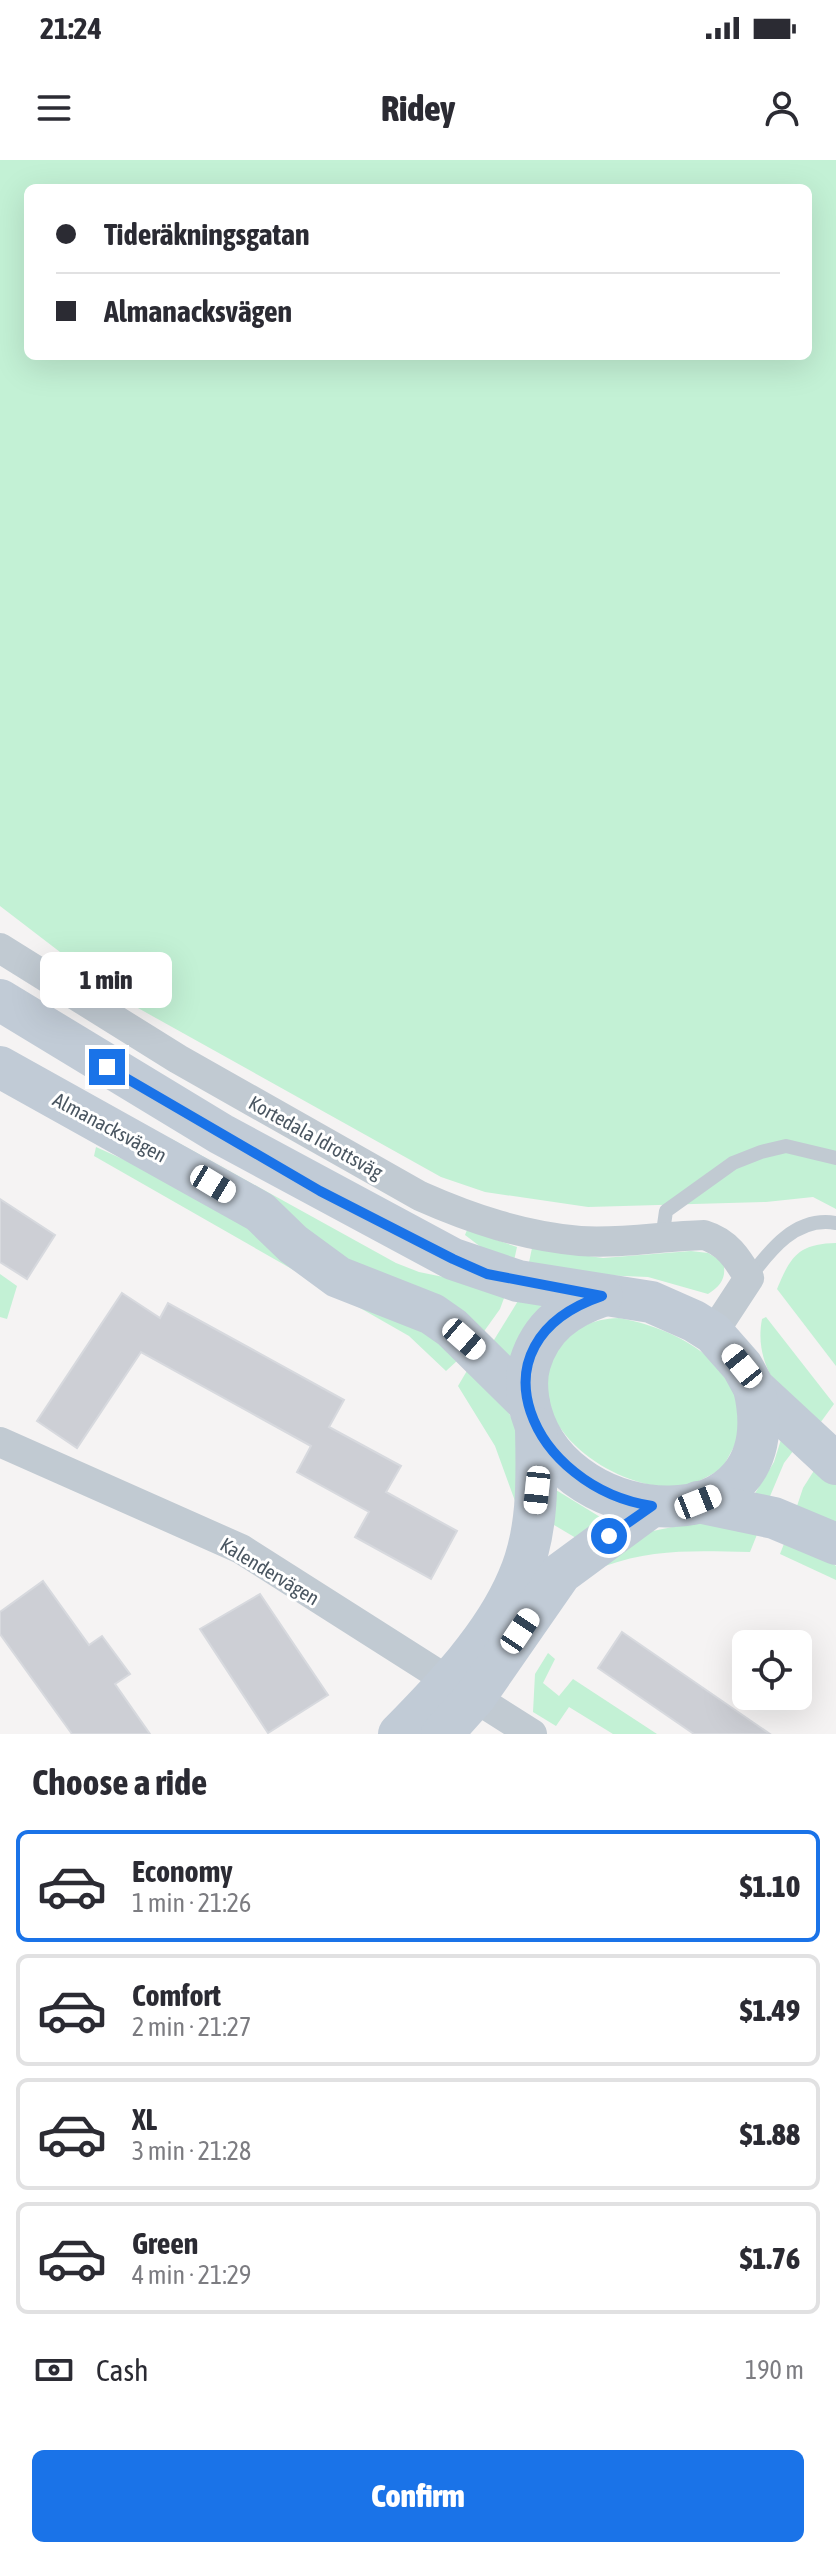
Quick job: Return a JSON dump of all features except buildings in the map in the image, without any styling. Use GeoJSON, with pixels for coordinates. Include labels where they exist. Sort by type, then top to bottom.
{"type":"FeatureCollection","features":[{"type":"Feature","properties":{"kind":"main road","name":"Almanacksvägen"},"geometry":{"type":"LineString","coordinates":[[0,1000],[221,1134],[453,1259],[502,1277],[651,1302],[677,1311],[713,1333],[742,1366],[754,1388],[836,1464]]}},
{"type":"Feature","properties":{"kind":"main road","name":"Almanacksvägen"},"geometry":{"type":"LineString","coordinates":[[0,1067],[260,1212],[293,1244],[338,1277],[432,1314],[476,1349],[533,1416],[561,1463],[609,1496],[652,1506],[698,1502],[774,1518],[836,1544]]}},
{"type":"Feature","properties":{"kind":"main road"},"geometry":{"type":"LineString","coordinates":[[442,1734],[495,1620],[519,1579],[534,1514],[533,1416],[527,1371],[545,1331],[574,1307],[602,1296]]}},
{"type":"Feature","properties":{"kind":"main road","name":"Almanacksvägen"},"geometry":{"type":"LineString","coordinates":[[698,1502],[734,1485],[752,1463],[761,1431],[754,1388]]}},
{"type":"Feature","properties":{"kind":"main road"},"geometry":{"type":"LineString","coordinates":[[399,1734],[462,1689],[561,1573],[652,1506]]}},
{"type":"Feature","properties":{"kind":"street","name":"Kortedala Idrottsväg"},"geometry":{"type":"LineString","coordinates":[[0,948],[178,1059],[420,1196],[498,1228],[580,1241],[704,1235],[719,1240],[737,1257],[749,1278]]}},
{"type":"Feature","properties":{"kind":"street"},"geometry":{"type":"LineString","coordinates":[[713,1333],[749,1278]]}},
{"type":"Feature","properties":{"kind":"street","name":"Kalendervägen"},"geometry":{"type":"LineString","coordinates":[[0,1442],[241,1549],[526,1732]]}},
{"type":"Feature","properties":{"kind":"lane"},"geometry":{"type":"LineString","coordinates":[[662,1239],[666,1211],[733,1163],[786,1146],[836,1158]]}},
{"type":"Feature","properties":{"kind":"lane"},"geometry":{"type":"LineString","coordinates":[[749,1278],[780,1239],[816,1225],[836,1223]]}},
{"type":"Feature","properties":{"kind":"green space"},"geometry":{"type":"Polygon","coordinates":[[[0,160],[836,160],[836,1209],[813,1197],[766,1202],[588,1207],[485,1192],[441,1177],[120,998],[0,906],[0,160]]]}},
{"type":"Feature","properties":{"kind":"green space"},"geometry":{"type":"Polygon","coordinates":[[[168,1137],[396,1263],[419,1272],[507,1290],[500,1309],[480,1337],[374,1279],[168,1137]]]}},
{"type":"Feature","properties":{"kind":"green space"},"geometry":{"type":"Polygon","coordinates":[[[96,1147],[235,1210],[412,1317],[458,1360],[446,1371],[409,1336],[94,1156],[96,1147]]]}},
{"type":"Feature","properties":{"kind":"green space"},"geometry":{"type":"Polygon","coordinates":[[[467,1230],[517,1247],[513,1265],[502,1263],[465,1235],[467,1230]]]}},
{"type":"Feature","properties":{"kind":"green space"},"geometry":{"type":"Polygon","coordinates":[[[836,1243],[836,1366],[777,1289],[798,1254],[813,1246],[836,1243]]]}},
{"type":"Feature","properties":{"kind":"green space"},"geometry":{"type":"Polygon","coordinates":[[[532,1248],[603,1258],[691,1251],[708,1253],[723,1262],[724,1272],[720,1284],[708,1294],[648,1277],[527,1272],[532,1248]]]}},
{"type":"Feature","properties":{"kind":"green space"},"geometry":{"type":"Polygon","coordinates":[[[0,1274],[17,1286],[7,1319],[0,1317],[0,1274]]]}},
{"type":"Feature","properties":{"kind":"green space"},"geometry":{"type":"Polygon","coordinates":[[[521,1296],[543,1303],[510,1359],[489,1348],[521,1296]]]}},
{"type":"Feature","properties":{"kind":"green space"},"geometry":{"type":"Polygon","coordinates":[[[766,1317],[834,1404],[815,1430],[782,1394],[767,1367],[760,1336],[762,1319],[766,1317]]]}},
{"type":"Feature","properties":{"kind":"green space"},"geometry":{"type":"Polygon","coordinates":[[[619,1318],[660,1329],[681,1339],[717,1365],[730,1382],[739,1401],[742,1423],[737,1441],[722,1469],[680,1488],[636,1481],[590,1457],[570,1440],[555,1420],[547,1398],[547,1374],[557,1350],[569,1336],[584,1326],[619,1318]]]}},
{"type":"Feature","properties":{"kind":"green space"},"geometry":{"type":"Polygon","coordinates":[[[468,1369],[499,1400],[516,1426],[520,1457],[515,1501],[495,1446],[458,1386],[468,1369]]]}},
{"type":"Feature","properties":{"kind":"green space"},"geometry":{"type":"Polygon","coordinates":[[[783,1433],[797,1446],[784,1463],[768,1501],[754,1495],[774,1462],[783,1433]]]}},
{"type":"Feature","properties":{"kind":"green space"},"geometry":{"type":"Polygon","coordinates":[[[815,1469],[836,1481],[836,1527],[795,1512],[803,1488],[815,1469]]]}},
{"type":"Feature","properties":{"kind":"green space"},"geometry":{"type":"Polygon","coordinates":[[[556,1490],[605,1520],[581,1541],[549,1522],[556,1490]]]}},
{"type":"Feature","properties":{"kind":"green space"},"geometry":{"type":"Polygon","coordinates":[[[697,1522],[760,1527],[750,1552],[659,1553],[605,1566],[643,1533],[697,1522]]]}},
{"type":"Feature","properties":{"kind":"green space"},"geometry":{"type":"Polygon","coordinates":[[[787,1536],[803,1541],[836,1566],[836,1580],[780,1554],[787,1536]]]}},
{"type":"Feature","properties":{"kind":"green space"},"geometry":{"type":"Polygon","coordinates":[[[548,1653],[555,1659],[543,1683],[559,1696],[573,1679],[657,1734],[613,1734],[569,1707],[556,1726],[533,1712],[535,1674],[548,1653]]]}},
{"type":"Feature","properties":{"kind":"route"},"geometry":{"type":"LineString","coordinates":[[107,1067],[320,1191],[453,1259],[487,1274],[602,1296],[574,1307],[545,1331],[527,1371],[527,1390],[536,1428],[561,1463],[609,1496],[652,1506],[609,1536]]}}]}
